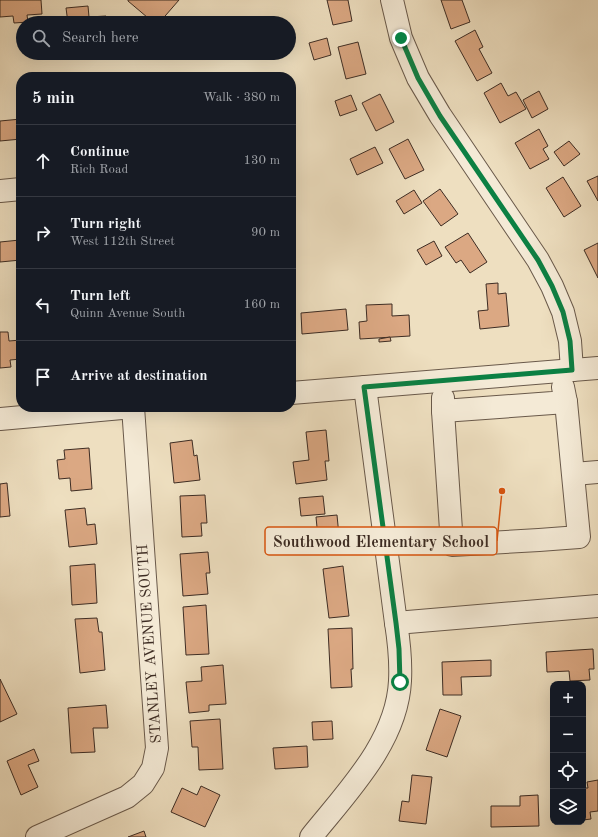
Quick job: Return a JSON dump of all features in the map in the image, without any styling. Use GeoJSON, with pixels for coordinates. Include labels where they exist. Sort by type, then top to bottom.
{"type":"FeatureCollection","features":[{"type":"Feature","properties":{"kind":"street"},"geometry":{"type":"LineString","coordinates":[[392,0],[401,38],[418,78],[440,116],[538,260],[552,286],[563,312],[570,341],[566,402],[580,536],[532,541],[452,545],[441,381]]}},
{"type":"Feature","properties":{"kind":"street"},"geometry":{"type":"LineString","coordinates":[[0,191],[16,189]]}},
{"type":"Feature","properties":{"kind":"street"},"geometry":{"type":"LineString","coordinates":[[296,393],[598,368]]}},
{"type":"Feature","properties":{"kind":"street"},"geometry":{"type":"LineString","coordinates":[[311,837],[364,772],[381,745],[394,714],[400,682],[399,649],[396,623],[364,387]]}},
{"type":"Feature","properties":{"kind":"street"},"geometry":{"type":"LineString","coordinates":[[444,411],[566,402]]}},
{"type":"Feature","properties":{"kind":"street"},"geometry":{"type":"LineString","coordinates":[[0,418],[73,412]]}},
{"type":"Feature","properties":{"kind":"street","name":"STANLEY AVENUE SOUTH"},"geometry":{"type":"LineString","coordinates":[[37,837],[127,797],[143,784],[153,768],[157,748],[133,412]]}},
{"type":"Feature","properties":{"kind":"street"},"geometry":{"type":"LineString","coordinates":[[574,474],[598,472]]}},
{"type":"Feature","properties":{"kind":"street"},"geometry":{"type":"LineString","coordinates":[[396,623],[598,606]]}},
{"type":"Feature","properties":{"kind":"building"},"geometry":{"type":"Polygon","coordinates":[[[0,0],[41,0],[42,14],[16,16],[16,23],[14,23],[13,16],[0,17],[0,0]]]}},
{"type":"Feature","properties":{"kind":"building"},"geometry":{"type":"Polygon","coordinates":[[[179,0],[165,16],[146,16],[128,1],[179,0]]]}},
{"type":"Feature","properties":{"kind":"building"},"geometry":{"type":"Polygon","coordinates":[[[327,0],[348,0],[352,21],[333,25],[327,0]]]}},
{"type":"Feature","properties":{"kind":"building"},"geometry":{"type":"Polygon","coordinates":[[[441,0],[462,0],[470,22],[451,29],[441,0]]]}},
{"type":"Feature","properties":{"kind":"building"},"geometry":{"type":"Polygon","coordinates":[[[88,6],[89,16],[67,16],[66,8],[88,6]]]}},
{"type":"Feature","properties":{"kind":"building"},"geometry":{"type":"Polygon","coordinates":[[[475,30],[483,47],[479,49],[492,73],[477,81],[455,41],[475,30]]]}},
{"type":"Feature","properties":{"kind":"building"},"geometry":{"type":"Polygon","coordinates":[[[327,38],[331,55],[314,60],[309,43],[327,38]]]}},
{"type":"Feature","properties":{"kind":"building"},"geometry":{"type":"Polygon","coordinates":[[[358,42],[366,74],[346,79],[338,47],[358,42]]]}},
{"type":"Feature","properties":{"kind":"building"},"geometry":{"type":"Polygon","coordinates":[[[501,83],[508,96],[516,92],[526,109],[500,123],[484,93],[501,83]]]}},
{"type":"Feature","properties":{"kind":"building"},"geometry":{"type":"Polygon","coordinates":[[[539,91],[548,109],[532,118],[523,100],[539,91]]]}},
{"type":"Feature","properties":{"kind":"building"},"geometry":{"type":"Polygon","coordinates":[[[380,94],[394,122],[376,131],[362,103],[380,94]]]}},
{"type":"Feature","properties":{"kind":"building"},"geometry":{"type":"Polygon","coordinates":[[[351,95],[357,110],[340,116],[335,101],[351,95]]]}},
{"type":"Feature","properties":{"kind":"building"},"geometry":{"type":"Polygon","coordinates":[[[16,119],[16,139],[0,141],[0,121],[16,119]]]}},
{"type":"Feature","properties":{"kind":"building"},"geometry":{"type":"Polygon","coordinates":[[[539,129],[548,146],[543,149],[549,159],[530,169],[515,143],[539,129]]]}},
{"type":"Feature","properties":{"kind":"building"},"geometry":{"type":"Polygon","coordinates":[[[408,139],[424,170],[405,179],[389,149],[408,139]]]}},
{"type":"Feature","properties":{"kind":"building"},"geometry":{"type":"Polygon","coordinates":[[[569,141],[580,154],[564,166],[554,152],[569,141]]]}},
{"type":"Feature","properties":{"kind":"building"},"geometry":{"type":"Polygon","coordinates":[[[375,147],[383,163],[357,175],[350,159],[375,147]]]}},
{"type":"Feature","properties":{"kind":"building"},"geometry":{"type":"Polygon","coordinates":[[[598,176],[598,201],[587,181],[598,176]]]}},
{"type":"Feature","properties":{"kind":"building"},"geometry":{"type":"Polygon","coordinates":[[[563,177],[581,206],[564,217],[546,188],[563,177]]]}},
{"type":"Feature","properties":{"kind":"building"},"geometry":{"type":"Polygon","coordinates":[[[440,189],[458,214],[441,226],[423,201],[440,189]]]}},
{"type":"Feature","properties":{"kind":"building"},"geometry":{"type":"Polygon","coordinates":[[[414,190],[422,203],[404,214],[396,201],[414,190]]]}},
{"type":"Feature","properties":{"kind":"building"},"geometry":{"type":"Polygon","coordinates":[[[468,233],[487,262],[470,273],[461,260],[456,263],[445,247],[468,233]]]}},
{"type":"Feature","properties":{"kind":"building"},"geometry":{"type":"Polygon","coordinates":[[[16,240],[16,260],[0,262],[0,242],[16,240]]]}},
{"type":"Feature","properties":{"kind":"building"},"geometry":{"type":"Polygon","coordinates":[[[434,241],[442,256],[426,265],[417,250],[434,241]]]}},
{"type":"Feature","properties":{"kind":"building"},"geometry":{"type":"Polygon","coordinates":[[[598,243],[598,278],[584,250],[598,243]]]}},
{"type":"Feature","properties":{"kind":"building"},"geometry":{"type":"Polygon","coordinates":[[[498,283],[498,294],[506,293],[509,326],[480,329],[478,311],[488,310],[486,284],[498,283]]]}},
{"type":"Feature","properties":{"kind":"building"},"geometry":{"type":"Polygon","coordinates":[[[392,304],[392,316],[409,315],[410,336],[360,339],[359,322],[367,321],[366,305],[392,304]]]}},
{"type":"Feature","properties":{"kind":"building"},"geometry":{"type":"Polygon","coordinates":[[[346,309],[348,330],[302,334],[301,313],[346,309]]]}},
{"type":"Feature","properties":{"kind":"building"},"geometry":{"type":"Polygon","coordinates":[[[0,332],[8,332],[9,341],[16,340],[16,359],[10,360],[11,367],[0,368],[0,332]]]}},
{"type":"Feature","properties":{"kind":"building"},"geometry":{"type":"Polygon","coordinates":[[[390,337],[391,341],[379,342],[379,339],[390,337]]]}},
{"type":"Feature","properties":{"kind":"building"},"geometry":{"type":"Polygon","coordinates":[[[326,430],[329,461],[325,461],[327,480],[296,484],[293,462],[309,460],[306,432],[326,430]]]}},
{"type":"Feature","properties":{"kind":"building"},"geometry":{"type":"Polygon","coordinates":[[[192,440],[194,456],[197,455],[200,480],[174,483],[170,443],[192,440]]]}},
{"type":"Feature","properties":{"kind":"building"},"geometry":{"type":"Polygon","coordinates":[[[89,448],[92,489],[71,491],[70,478],[59,479],[57,460],[65,459],[64,450],[89,448]]]}},
{"type":"Feature","properties":{"kind":"building"},"geometry":{"type":"Polygon","coordinates":[[[7,483],[10,516],[0,517],[0,484],[7,483]]]}},
{"type":"Feature","properties":{"kind":"building"},"geometry":{"type":"Polygon","coordinates":[[[205,495],[207,523],[201,523],[202,536],[182,537],[180,496],[205,495]]]}},
{"type":"Feature","properties":{"kind":"building"},"geometry":{"type":"Polygon","coordinates":[[[323,496],[325,514],[301,516],[299,498],[323,496]]]}},
{"type":"Feature","properties":{"kind":"building"},"geometry":{"type":"Polygon","coordinates":[[[85,508],[87,525],[95,524],[97,544],[69,547],[65,510],[85,508]]]}},
{"type":"Feature","properties":{"kind":"building"},"geometry":{"type":"Polygon","coordinates":[[[337,515],[340,546],[319,548],[316,517],[337,515]]]}},
{"type":"Feature","properties":{"kind":"building"},"geometry":{"type":"Polygon","coordinates":[[[208,552],[210,573],[206,573],[208,594],[183,596],[180,554],[208,552]]]}},
{"type":"Feature","properties":{"kind":"building"},"geometry":{"type":"Polygon","coordinates":[[[95,564],[97,603],[72,605],[70,566],[95,564]]]}},
{"type":"Feature","properties":{"kind":"building"},"geometry":{"type":"Polygon","coordinates":[[[343,566],[349,616],[329,618],[323,569],[343,566]]]}},
{"type":"Feature","properties":{"kind":"building"},"geometry":{"type":"Polygon","coordinates":[[[206,605],[209,654],[186,655],[183,607],[206,605]]]}},
{"type":"Feature","properties":{"kind":"building"},"geometry":{"type":"Polygon","coordinates":[[[97,618],[99,632],[102,632],[105,670],[80,673],[75,619],[97,618]]]}},
{"type":"Feature","properties":{"kind":"building"},"geometry":{"type":"Polygon","coordinates":[[[352,628],[352,687],[331,688],[328,629],[352,628]]]}},
{"type":"Feature","properties":{"kind":"building"},"geometry":{"type":"Polygon","coordinates":[[[593,649],[594,669],[589,669],[590,680],[570,681],[569,671],[547,672],[546,652],[593,649]]]}},
{"type":"Feature","properties":{"kind":"building"},"geometry":{"type":"Polygon","coordinates":[[[491,660],[491,676],[461,677],[462,695],[443,695],[442,662],[491,660]]]}},
{"type":"Feature","properties":{"kind":"building"},"geometry":{"type":"Polygon","coordinates":[[[223,665],[226,704],[209,705],[209,711],[189,713],[186,682],[202,681],[201,667],[223,665]]]}},
{"type":"Feature","properties":{"kind":"building"},"geometry":{"type":"Polygon","coordinates":[[[0,679],[17,714],[0,722],[0,679]]]}},
{"type":"Feature","properties":{"kind":"building"},"geometry":{"type":"Polygon","coordinates":[[[106,705],[108,728],[93,728],[95,752],[71,753],[68,708],[106,705]]]}},
{"type":"Feature","properties":{"kind":"building"},"geometry":{"type":"Polygon","coordinates":[[[440,709],[461,716],[447,757],[426,750],[440,709]]]}},
{"type":"Feature","properties":{"kind":"building"},"geometry":{"type":"Polygon","coordinates":[[[220,719],[223,769],[199,770],[198,747],[192,747],[190,721],[220,719]]]}},
{"type":"Feature","properties":{"kind":"building"},"geometry":{"type":"Polygon","coordinates":[[[332,721],[333,739],[313,740],[312,722],[332,721]]]}},
{"type":"Feature","properties":{"kind":"building"},"geometry":{"type":"Polygon","coordinates":[[[307,746],[308,767],[275,769],[273,748],[307,746]]]}},
{"type":"Feature","properties":{"kind":"building"},"geometry":{"type":"Polygon","coordinates":[[[34,749],[39,761],[28,765],[38,787],[21,795],[7,761],[34,749]]]}},
{"type":"Feature","properties":{"kind":"building"},"geometry":{"type":"Polygon","coordinates":[[[412,775],[432,777],[426,824],[399,821],[402,801],[409,802],[412,775]]]}},
{"type":"Feature","properties":{"kind":"building"},"geometry":{"type":"Polygon","coordinates":[[[598,780],[598,811],[590,812],[591,819],[586,820],[586,788],[588,788],[587,782],[598,780]]]}},
{"type":"Feature","properties":{"kind":"building"},"geometry":{"type":"Polygon","coordinates":[[[201,786],[220,795],[205,827],[171,812],[182,788],[197,795],[201,786]]]}},
{"type":"Feature","properties":{"kind":"building"},"geometry":{"type":"Polygon","coordinates":[[[538,795],[539,826],[491,827],[491,806],[520,806],[520,796],[538,795]]]}},
{"type":"Feature","properties":{"kind":"building"},"geometry":{"type":"Polygon","coordinates":[[[144,831],[146,837],[128,837],[144,831]]]}},
{"type":"Feature","properties":{"kind":"place","name":"Southwood Elementary School"},"geometry":{"type":"Point","coordinates":[502,491]}},
{"type":"Feature","properties":{"kind":"route"},"geometry":{"type":"LineString","coordinates":[[400,682],[399,649],[396,623],[364,387],[572,370],[570,341],[563,312],[552,286],[538,260],[440,116],[418,78],[401,38]]}}]}
